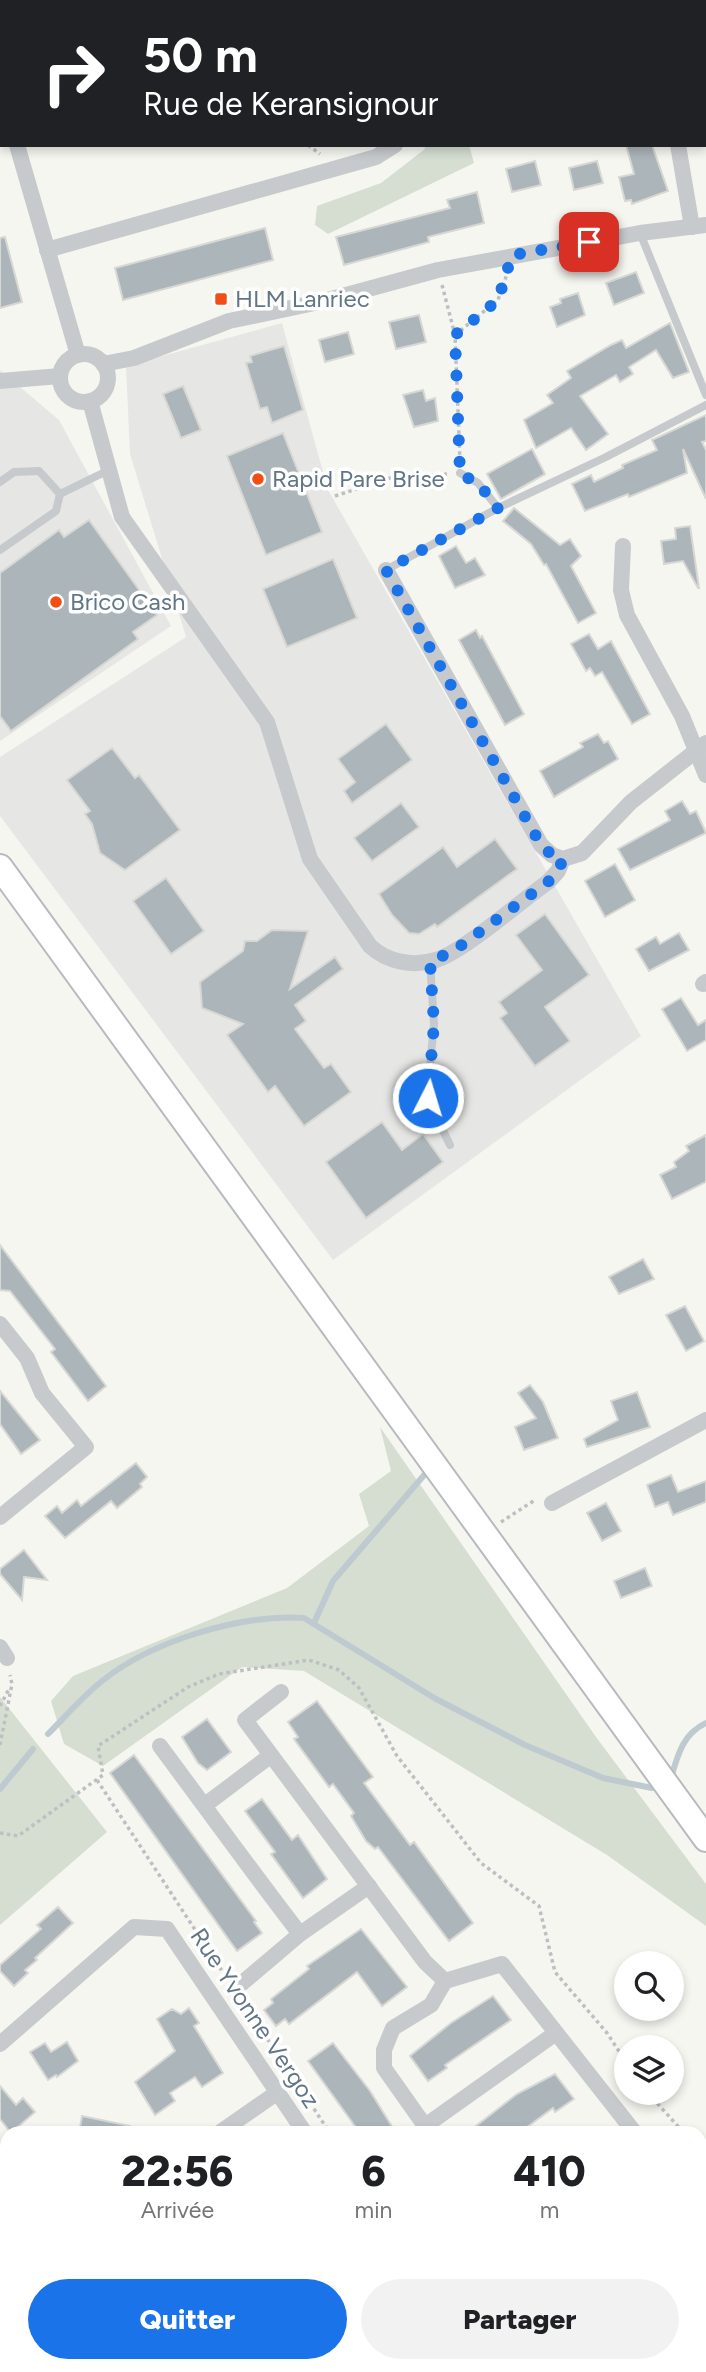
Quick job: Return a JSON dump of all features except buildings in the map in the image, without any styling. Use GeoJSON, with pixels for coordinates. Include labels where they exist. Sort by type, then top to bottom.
{"type":"FeatureCollection","features":[{"type":"Feature","properties":{"kind":"main road"},"geometry":{"type":"LineString","coordinates":[[0,867],[706,1839]]}},
{"type":"Feature","properties":{"kind":"street"},"geometry":{"type":"LineString","coordinates":[[18,147],[78,355]]}},
{"type":"Feature","properties":{"kind":"street"},"geometry":{"type":"LineString","coordinates":[[47,250],[376,157],[392,147]]}},
{"type":"Feature","properties":{"kind":"street"},"geometry":{"type":"LineString","coordinates":[[103,364],[134,358],[229,321],[324,301],[438,270],[640,233],[699,226],[679,147]]}},
{"type":"Feature","properties":{"kind":"street"},"geometry":{"type":"LineString","coordinates":[[78,355],[95,356],[103,364],[107,384],[98,397],[82,402],[67,395],[60,376],[67,360],[78,355]]}},
{"type":"Feature","properties":{"kind":"street"},"geometry":{"type":"LineString","coordinates":[[0,381],[60,376]]}},
{"type":"Feature","properties":{"kind":"street"},"geometry":{"type":"LineString","coordinates":[[90,401],[122,517],[267,722],[317,874],[379,954],[408,963],[430,961],[452,952],[548,882],[558,871],[563,859]]}},
{"type":"Feature","properties":{"kind":"street"},"geometry":{"type":"LineString","coordinates":[[623,546],[621,590],[627,615],[701,747],[706,775]]}},
{"type":"Feature","properties":{"kind":"street"},"geometry":{"type":"LineString","coordinates":[[386,570],[541,845],[552,855],[563,859],[582,853],[631,802],[701,747]]}},
{"type":"Feature","properties":{"kind":"street"},"geometry":{"type":"LineString","coordinates":[[0,1324],[27,1358],[42,1393],[86,1447],[0,1517]]}},
{"type":"Feature","properties":{"kind":"street"},"geometry":{"type":"LineString","coordinates":[[552,1503],[706,1420]]}},
{"type":"Feature","properties":{"kind":"street"},"geometry":{"type":"LineString","coordinates":[[282,1692],[245,1720],[425,1962],[445,1981]]}},
{"type":"Feature","properties":{"kind":"street"},"geometry":{"type":"LineString","coordinates":[[160,1746],[205,1805],[222,1834],[300,1934]]}},
{"type":"Feature","properties":{"kind":"street"},"geometry":{"type":"LineString","coordinates":[[205,1805],[270,1756]]}},
{"type":"Feature","properties":{"kind":"street"},"geometry":{"type":"LineString","coordinates":[[235,1989],[300,1934],[369,1886]]}},
{"type":"Feature","properties":{"kind":"street","name":"Rue Yvonne Vergoz"},"geometry":{"type":"LineString","coordinates":[[0,2044],[134,1927],[167,1929],[300,2126]]}},
{"type":"Feature","properties":{"kind":"street"},"geometry":{"type":"LineString","coordinates":[[556,2033],[425,2126],[384,2068],[384,2050],[393,2028],[431,2005],[445,1981],[502,1965],[556,2033],[629,2126]]}},
{"type":"Feature","properties":{"kind":"street"},"geometry":{"type":"LineString","coordinates":[[229,2126],[278,2092]]}},
{"type":"Feature","properties":{"kind":"lane"},"geometry":{"type":"LineString","coordinates":[[640,233],[706,395]]}},
{"type":"Feature","properties":{"kind":"lane"},"geometry":{"type":"LineString","coordinates":[[386,570],[498,508],[606,457],[706,405]]}},
{"type":"Feature","properties":{"kind":"lane"},"geometry":{"type":"LineString","coordinates":[[60,494],[108,470]]}},
{"type":"Feature","properties":{"kind":"lane"},"geometry":{"type":"LineString","coordinates":[[0,482],[14,472],[39,471],[60,494]]}},
{"type":"Feature","properties":{"kind":"lane"},"geometry":{"type":"LineString","coordinates":[[460,474],[478,483],[498,508]]}},
{"type":"Feature","properties":{"kind":"lane"},"geometry":{"type":"LineString","coordinates":[[0,551],[56,511],[60,494]]}},
{"type":"Feature","properties":{"kind":"lane"},"geometry":{"type":"LineString","coordinates":[[430,961],[434,1024],[428,1098],[450,1144]]}},
{"type":"Feature","properties":{"kind":"path"},"geometry":{"type":"LineString","coordinates":[[455,335],[498,300],[512,255]]}},
{"type":"Feature","properties":{"kind":"path"},"geometry":{"type":"LineString","coordinates":[[335,496],[390,478],[460,474],[455,335],[438,270]]}},
{"type":"Feature","properties":{"kind":"path"},"geometry":{"type":"LineString","coordinates":[[485,1534],[542,1496],[552,1503]]}},
{"type":"Feature","properties":{"kind":"path"},"geometry":{"type":"LineString","coordinates":[[0,1833],[18,1836],[97,1780],[103,1775],[97,1746],[188,1687],[219,1674],[276,1663],[309,1660],[339,1670],[359,1688],[397,1756],[481,1864],[539,1906],[555,1972],[614,2044]]}},
{"type":"Feature","properties":{"kind":"path"},"geometry":{"type":"LineString","coordinates":[[0,1706],[12,1684],[0,1745]]}},
{"type":"Feature","properties":{"kind":"path"},"geometry":{"type":"LineString","coordinates":[[97,1780],[325,2126]]}},
{"type":"Feature","properties":{"kind":"path"},"geometry":{"type":"LineString","coordinates":[[659,2105],[678,2126]]}},
{"type":"Feature","properties":{"kind":"shaded area"},"geometry":{"type":"Polygon","coordinates":[[[470,147],[474,163],[328,234],[315,225],[317,206],[381,183],[425,149],[470,147]]]}},
{"type":"Feature","properties":{"kind":"shaded area"},"geometry":{"type":"Polygon","coordinates":[[[282,323],[328,490],[641,1036],[333,1260],[0,816],[0,757],[186,637],[130,454],[126,366],[282,323]]]}},
{"type":"Feature","properties":{"kind":"shaded area"},"geometry":{"type":"Polygon","coordinates":[[[0,370],[59,420],[171,626],[0,741],[0,370]]]}},
{"type":"Feature","properties":{"kind":"shaded area"},"geometry":{"type":"Polygon","coordinates":[[[380,1427],[596,1737],[706,1884],[706,1926],[607,1855],[304,1671],[242,1667],[103,1766],[64,1744],[51,1701],[73,1676],[287,1588],[369,1526],[359,1494],[391,1471],[380,1427]]]}},
{"type":"Feature","properties":{"kind":"shaded area"},"geometry":{"type":"Polygon","coordinates":[[[0,1697],[107,1832],[0,1925],[0,1697]]]}},
{"type":"Feature","properties":{"kind":"waterway"},"geometry":{"type":"LineString","coordinates":[[314,1623],[333,1581],[425,1474]]}},
{"type":"Feature","properties":{"kind":"waterway"},"geometry":{"type":"LineString","coordinates":[[48,1734],[102,1681],[122,1667],[171,1642],[252,1621],[304,1618],[436,1699],[525,1745],[603,1778],[652,1788]]}},
{"type":"Feature","properties":{"kind":"waterway"},"geometry":{"type":"LineString","coordinates":[[671,1778],[687,1739],[706,1723]]}},
{"type":"Feature","properties":{"kind":"waterway"},"geometry":{"type":"LineString","coordinates":[[0,1789],[33,1749]]}},
{"type":"Feature","properties":{"kind":"place","name":"HLM Lanriec"},"geometry":{"type":"Point","coordinates":[221,299]}},
{"type":"Feature","properties":{"kind":"place","name":"Rapid Pare Brise"},"geometry":{"type":"Point","coordinates":[258,479]}},
{"type":"Feature","properties":{"kind":"place","name":"Brico Cash"},"geometry":{"type":"Point","coordinates":[56,602]}},
{"type":"Feature","properties":{"kind":"route"},"geometry":{"type":"LineString","coordinates":[[428,1098],[434,1024],[430,961],[438,960],[452,952],[548,882],[558,871],[563,859],[552,855],[541,845],[386,570],[498,508],[478,483],[460,474],[455,335],[498,300],[512,255],[589,242]]}}]}
